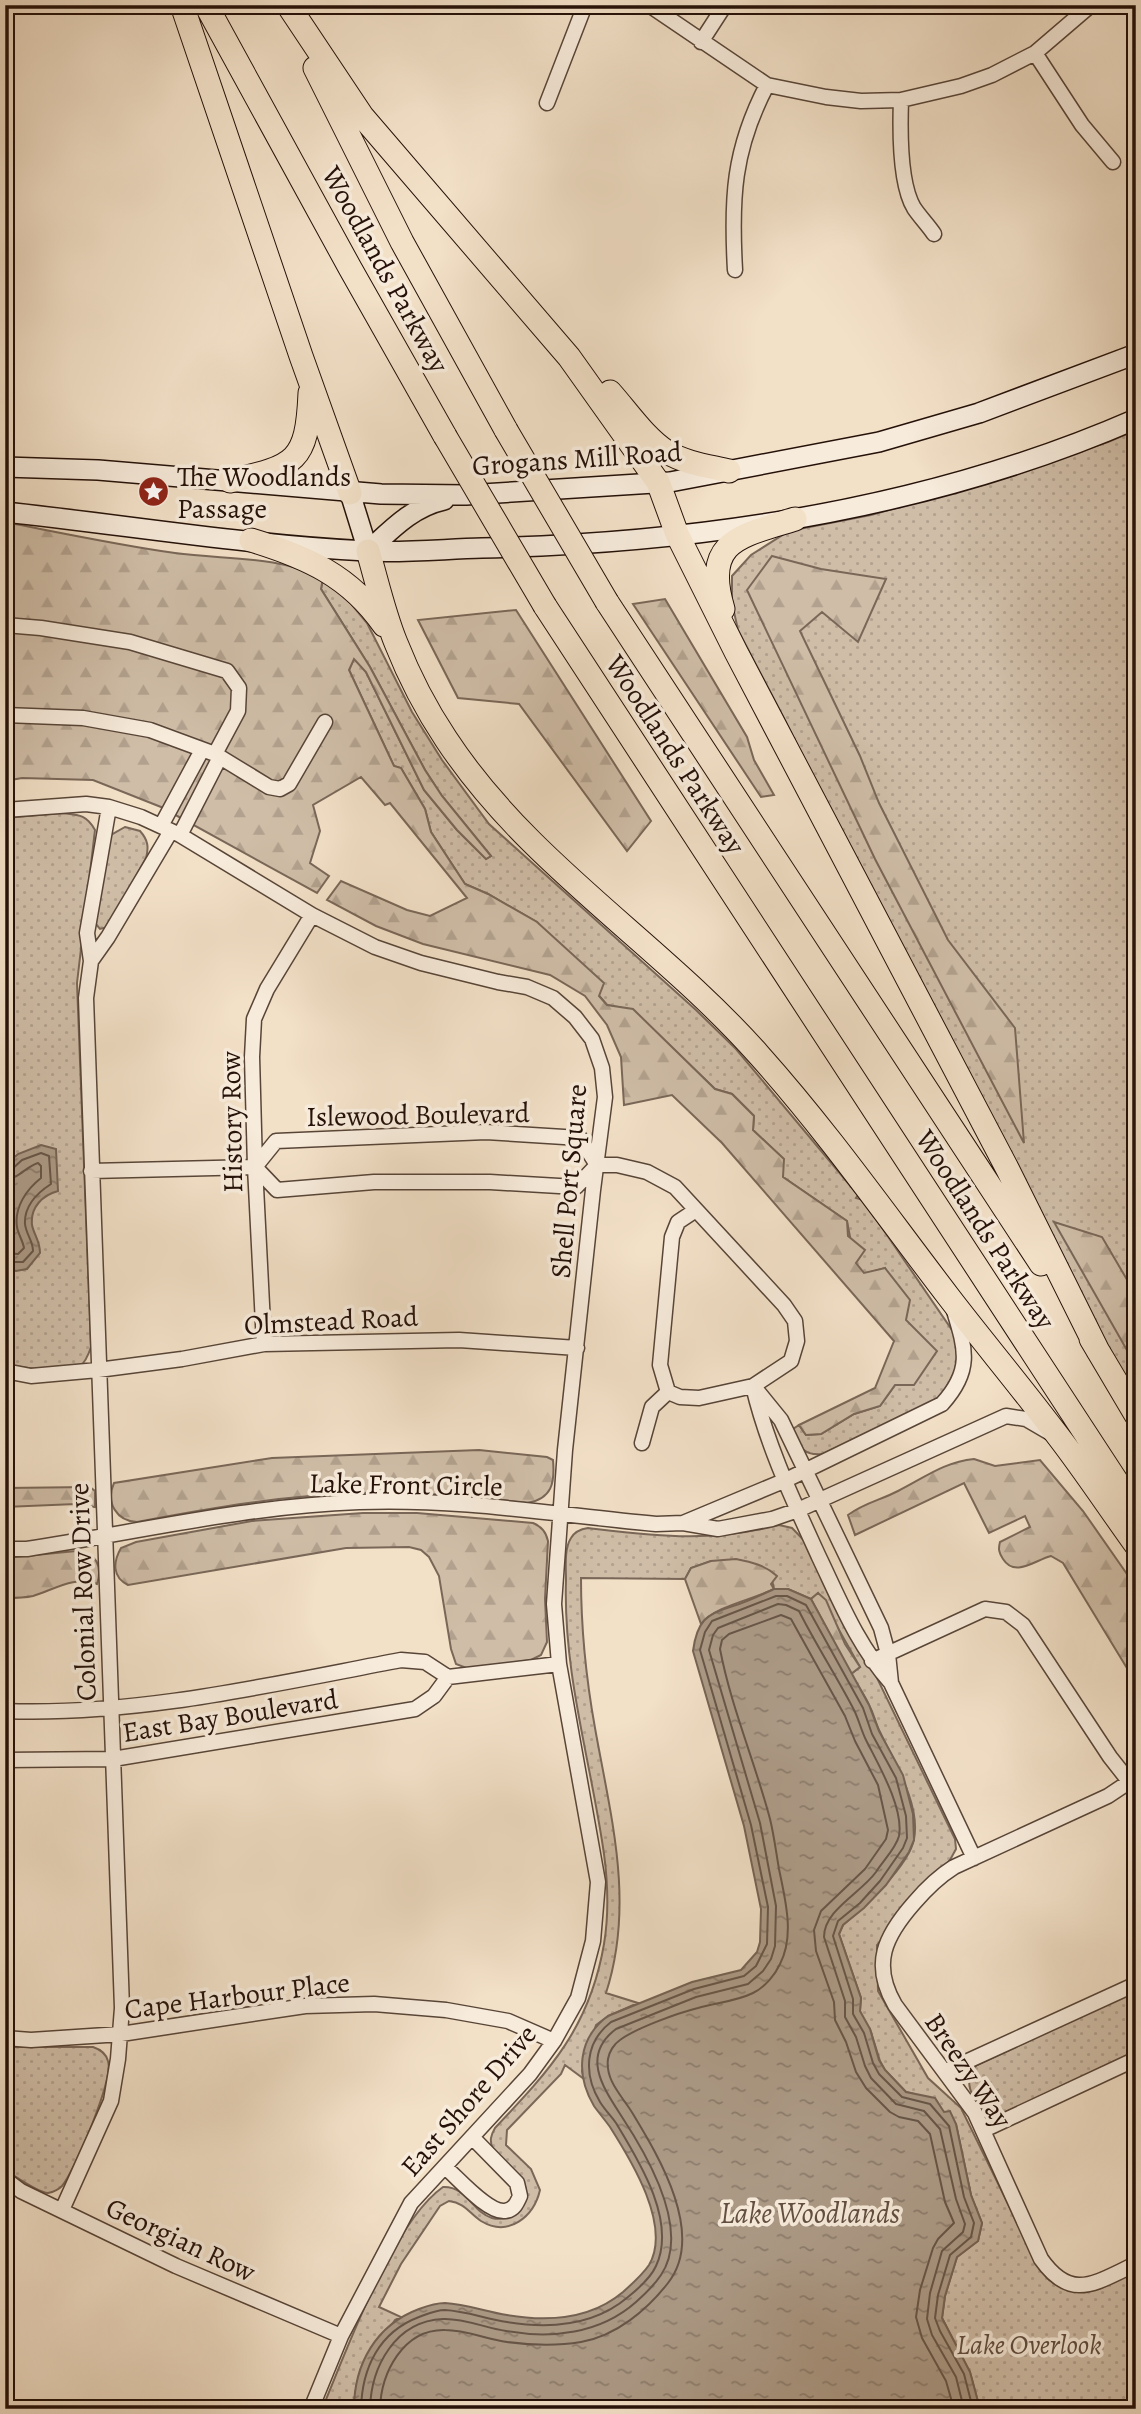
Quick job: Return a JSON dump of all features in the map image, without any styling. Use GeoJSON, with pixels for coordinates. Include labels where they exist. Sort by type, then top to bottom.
{"type":"FeatureCollection","features":[{"type":"Feature","properties":{"kind":"main road"},"geometry":{"type":"LineString","coordinates":[[182,5],[350,493],[395,641],[444,738],[506,817],[708,1002],[757,1052],[809,1112],[1059,1438],[1136,1545]]}},
{"type":"Feature","properties":{"kind":"main road","name":"Woodlands Parkway"},"geometry":{"type":"LineString","coordinates":[[206,5],[350,268],[545,606],[1136,1511]]}},
{"type":"Feature","properties":{"kind":"main road","name":"Woodlands Parkway"},"geometry":{"type":"LineString","coordinates":[[283,5],[401,242],[506,430],[607,602],[1098,1351],[1136,1415]]}},
{"type":"Feature","properties":{"kind":"main road"},"geometry":{"type":"LineString","coordinates":[[288,5],[362,116],[569,357],[658,482],[677,534],[736,652],[1008,1170],[1098,1351]]}},
{"type":"Feature","properties":{"kind":"main road","name":"Grogans Mill Road"},"geometry":{"type":"LineString","coordinates":[[5,467],[98,470],[350,493],[466,495],[658,482],[879,442],[979,413],[1136,354]]}},
{"type":"Feature","properties":{"kind":"main road"},"geometry":{"type":"LineString","coordinates":[[569,357],[608,390],[666,451],[687,461],[729,471]]}},
{"type":"Feature","properties":{"kind":"main road"},"geometry":{"type":"LineString","coordinates":[[230,481],[280,468],[303,446],[309,427],[311,379]]}},
{"type":"Feature","properties":{"kind":"main road"},"geometry":{"type":"LineString","coordinates":[[5,512],[368,551],[621,542],[795,519],[894,498],[1000,469],[1136,419]]}},
{"type":"Feature","properties":{"kind":"main road"},"geometry":{"type":"LineString","coordinates":[[368,551],[400,522],[426,504],[466,495]]}},
{"type":"Feature","properties":{"kind":"main road"},"geometry":{"type":"LineString","coordinates":[[736,652],[720,600],[717,573],[724,549],[738,537],[795,519]]}},
{"type":"Feature","properties":{"kind":"main road"},"geometry":{"type":"LineString","coordinates":[[251,540],[310,560],[339,579],[368,603],[395,641]]}},
{"type":"Feature","properties":{"kind":"street"},"geometry":{"type":"LineString","coordinates":[[547,103],[585,5]]}},
{"type":"Feature","properties":{"kind":"street"},"geometry":{"type":"LineString","coordinates":[[649,5],[701,43],[767,85],[861,101],[901,100],[961,86],[1014,65],[1035,53],[1091,5]]}},
{"type":"Feature","properties":{"kind":"street"},"geometry":{"type":"LineString","coordinates":[[701,43],[725,5]]}},
{"type":"Feature","properties":{"kind":"street"},"geometry":{"type":"LineString","coordinates":[[1035,53],[1082,125],[1113,162]]}},
{"type":"Feature","properties":{"kind":"street"},"geometry":{"type":"LineString","coordinates":[[735,270],[732,201],[736,176],[752,114],[767,85]]}},
{"type":"Feature","properties":{"kind":"street"},"geometry":{"type":"LineString","coordinates":[[901,100],[900,138],[907,182],[913,205],[934,234]]}},
{"type":"Feature","properties":{"kind":"street"},"geometry":{"type":"LineString","coordinates":[[5,625],[130,642],[227,671],[239,688],[238,711],[170,831]]}},
{"type":"Feature","properties":{"kind":"street"},"geometry":{"type":"LineString","coordinates":[[5,715],[83,718],[150,730],[212,754],[269,787],[279,789],[289,784],[325,722]]}},
{"type":"Feature","properties":{"kind":"street"},"geometry":{"type":"LineString","coordinates":[[170,831],[212,754]]}},
{"type":"Feature","properties":{"kind":"street","name":"Shell Port Square"},"geometry":{"type":"LineString","coordinates":[[5,810],[86,804],[109,807],[170,831],[312,915],[375,947],[421,962],[527,987],[553,998],[575,1017],[592,1039],[603,1068],[605,1097],[576,1348],[561,1515]]}},
{"type":"Feature","properties":{"kind":"street","name":"Colonial Row Drive"},"geometry":{"type":"LineString","coordinates":[[62,2210],[111,2101],[122,2008],[86,998],[91,961],[87,933],[109,807]]}},
{"type":"Feature","properties":{"kind":"street","name":"Colonial Row Drive"},"geometry":{"type":"LineString","coordinates":[[91,961],[170,831]]}},
{"type":"Feature","properties":{"kind":"street","name":"History Row"},"geometry":{"type":"LineString","coordinates":[[264,1343],[255,1167],[252,1057],[254,1019],[267,989],[312,915]]}},
{"type":"Feature","properties":{"kind":"street","name":"Islewood Boulevard"},"geometry":{"type":"LineString","coordinates":[[255,1167],[275,1141],[486,1132],[580,1138],[597,1165]]}},
{"type":"Feature","properties":{"kind":"street"},"geometry":{"type":"LineString","coordinates":[[92,1171],[255,1167],[276,1189],[374,1182],[491,1182],[576,1187],[597,1165],[617,1165],[647,1172],[675,1187],[785,1305],[795,1321],[797,1341],[791,1362],[753,1386],[699,1398],[680,1397],[668,1392]]}},
{"type":"Feature","properties":{"kind":"street"},"geometry":{"type":"LineString","coordinates":[[668,1392],[660,1365],[672,1237],[678,1222],[695,1210]]}},
{"type":"Feature","properties":{"kind":"street","name":"Lake Front Circle"},"geometry":{"type":"LineString","coordinates":[[683,1523],[806,1471],[942,1404],[953,1393],[966,1363],[965,1347],[949,1298]]}},
{"type":"Feature","properties":{"kind":"street","name":"Olmstead Road"},"geometry":{"type":"LineString","coordinates":[[5,1371],[32,1376],[98,1370],[182,1359],[264,1343],[460,1340],[576,1348]]}},
{"type":"Feature","properties":{"kind":"street"},"geometry":{"type":"LineString","coordinates":[[753,1386],[781,1420],[881,1628],[888,1654],[891,1683]]}},
{"type":"Feature","properties":{"kind":"street"},"geometry":{"type":"LineString","coordinates":[[753,1386],[762,1424],[798,1510],[858,1638],[872,1661],[891,1683],[974,1858],[1132,1786],[1023,1625],[1013,1615],[998,1609],[985,1609],[872,1661]]}},
{"type":"Feature","properties":{"kind":"street"},"geometry":{"type":"LineString","coordinates":[[642,1443],[652,1407],[668,1392]]}},
{"type":"Feature","properties":{"kind":"street","name":"Lake Front Circle"},"geometry":{"type":"LineString","coordinates":[[5,1549],[27,1549],[255,1511],[362,1502],[463,1505],[656,1524],[683,1523],[718,1529],[772,1519],[798,1510],[1006,1416],[1026,1419],[1059,1438]]}},
{"type":"Feature","properties":{"kind":"street","name":"East Shore Drive"},"geometry":{"type":"LineString","coordinates":[[311,2409],[341,2336],[411,2203],[530,2074],[554,2041],[578,1998],[593,1941],[598,1882],[559,1664],[554,1604],[561,1515]]}},
{"type":"Feature","properties":{"kind":"street","name":"East Bay Boulevard"},"geometry":{"type":"LineString","coordinates":[[5,1711],[110,1707],[225,1692],[401,1660],[425,1662],[448,1677],[434,1696],[415,1709],[113,1759],[5,1760]]}},
{"type":"Feature","properties":{"kind":"street"},"geometry":{"type":"LineString","coordinates":[[448,1677],[559,1664]]}},
{"type":"Feature","properties":{"kind":"street","name":"Breezy Way"},"geometry":{"type":"LineString","coordinates":[[974,1858],[939,1876],[892,1930],[883,1958],[882,1973],[887,1991],[946,2071],[984,2130],[1041,2259],[1051,2273],[1075,2286],[1089,2285],[1136,2264]]}},
{"type":"Feature","properties":{"kind":"street"},"geometry":{"type":"LineString","coordinates":[[946,2071],[1136,1984]]}},
{"type":"Feature","properties":{"kind":"street","name":"Cape Harbour Place"},"geometry":{"type":"LineString","coordinates":[[5,2038],[31,2040],[121,2034],[304,2006],[374,2004],[446,2010],[508,2021],[554,2041]]}},
{"type":"Feature","properties":{"kind":"street"},"geometry":{"type":"LineString","coordinates":[[984,2130],[1136,2059]]}},
{"type":"Feature","properties":{"kind":"street"},"geometry":{"type":"LineString","coordinates":[[445,2167],[490,2207],[504,2211],[514,2207],[520,2196],[517,2183],[471,2137]]}},
{"type":"Feature","properties":{"kind":"street","name":"Georgian Row"},"geometry":{"type":"LineString","coordinates":[[5,2179],[21,2192],[176,2266],[341,2336]]}},
{"type":"Feature","properties":{"kind":"green space"},"geometry":{"type":"Polygon","coordinates":[[[1136,430],[1136,1402],[860,874],[738,630],[732,603],[732,576],[751,555],[789,531],[871,515],[964,489],[1108,442],[1136,430]]]}},
{"type":"Feature","properties":{"kind":"green space"},"geometry":{"type":"Polygon","coordinates":[[[5,522],[154,550],[288,565],[323,578],[321,589],[370,667],[425,770],[442,796],[491,856],[486,859],[457,830],[424,790],[366,672],[354,659],[349,670],[394,766],[401,768],[425,809],[431,832],[465,884],[537,922],[604,983],[599,996],[607,1005],[633,1009],[715,1089],[732,1094],[754,1116],[753,1130],[784,1159],[783,1177],[847,1221],[848,1236],[865,1250],[856,1263],[864,1273],[885,1268],[910,1300],[906,1320],[937,1351],[914,1385],[895,1385],[880,1406],[854,1414],[821,1434],[806,1435],[799,1425],[875,1388],[894,1341],[722,1143],[672,1095],[624,1105],[621,1057],[607,1025],[585,996],[550,975],[423,944],[376,926],[327,900],[341,881],[407,910],[430,916],[467,898],[390,803],[385,805],[361,777],[313,805],[320,831],[310,863],[329,876],[317,893],[161,807],[93,780],[22,778],[5,781],[5,522]]]}},
{"type":"Feature","properties":{"kind":"green space"},"geometry":{"type":"Polygon","coordinates":[[[772,556],[821,569],[886,579],[858,642],[822,612],[800,631],[860,756],[879,803],[948,940],[1015,1028],[1024,1143],[875,859],[747,590],[772,556]]]}},
{"type":"Feature","properties":{"kind":"green space"},"geometry":{"type":"Polygon","coordinates":[[[323,578],[348,600],[367,623],[412,712],[442,760],[489,824],[736,1049],[858,1195],[856,1198],[863,1200],[954,1333],[957,1352],[955,1369],[949,1384],[937,1400],[823,1454],[806,1452],[803,1449],[793,1429],[799,1425],[806,1435],[821,1434],[854,1414],[880,1406],[895,1385],[905,1320],[885,1268],[864,1274],[855,1263],[847,1221],[783,1177],[783,1159],[753,1130],[754,1116],[732,1094],[715,1089],[633,1010],[607,1005],[537,922],[465,884],[431,832],[425,809],[401,768],[394,766],[349,670],[354,658],[366,672],[424,790],[457,830],[486,859],[491,856],[442,796],[425,770],[370,667],[321,589],[323,578]]]}},
{"type":"Feature","properties":{"kind":"green space"},"geometry":{"type":"Polygon","coordinates":[[[665,599],[747,737],[754,760],[774,795],[761,797],[633,604],[665,599]]]}},
{"type":"Feature","properties":{"kind":"green space"},"geometry":{"type":"Polygon","coordinates":[[[516,610],[651,821],[627,851],[519,704],[458,698],[418,620],[516,610]]]}},
{"type":"Feature","properties":{"kind":"green space"},"geometry":{"type":"Polygon","coordinates":[[[61,813],[85,818],[95,830],[77,983],[91,1347],[86,1360],[80,1366],[54,1370],[5,1364],[5,818],[61,813]]]}},
{"type":"Feature","properties":{"kind":"green space"},"geometry":{"type":"Polygon","coordinates":[[[125,827],[143,834],[147,844],[146,858],[108,927],[100,929],[95,923],[111,835],[125,827]]]}},
{"type":"Feature","properties":{"kind":"green space"},"geometry":{"type":"Polygon","coordinates":[[[1054,1222],[1102,1237],[1136,1295],[1136,1366],[1054,1222]]]}},
{"type":"Feature","properties":{"kind":"green space"},"geometry":{"type":"Polygon","coordinates":[[[479,1450],[547,1457],[553,1460],[550,1489],[542,1498],[527,1503],[423,1494],[304,1496],[137,1522],[119,1514],[111,1497],[114,1483],[272,1458],[479,1450]]]}},
{"type":"Feature","properties":{"kind":"green space"},"geometry":{"type":"Polygon","coordinates":[[[974,1459],[995,1466],[1040,1460],[1083,1511],[1136,1587],[1136,1683],[1063,1563],[1051,1556],[1026,1566],[1013,1567],[1003,1559],[999,1551],[1000,1542],[1030,1527],[1025,1516],[989,1533],[964,1483],[855,1535],[848,1515],[854,1511],[944,1467],[974,1459]]]}},
{"type":"Feature","properties":{"kind":"green space"},"geometry":{"type":"Polygon","coordinates":[[[90,1487],[95,1491],[95,1507],[76,1504],[5,1507],[5,1488],[90,1487]]]}},
{"type":"Feature","properties":{"kind":"green space"},"geometry":{"type":"Polygon","coordinates":[[[363,1513],[417,1513],[533,1523],[541,1528],[548,1541],[545,1599],[547,1642],[541,1655],[531,1660],[469,1669],[456,1664],[439,1576],[429,1557],[421,1550],[409,1547],[346,1548],[128,1585],[119,1578],[116,1569],[116,1559],[121,1548],[136,1542],[252,1521],[363,1513]]]}},
{"type":"Feature","properties":{"kind":"green space","name":"Lake Overlook"},"geometry":{"type":"Polygon","coordinates":[[[779,1525],[792,1528],[817,1554],[955,1839],[956,1849],[950,1860],[877,1945],[878,1991],[928,2078],[961,2108],[1037,2263],[1049,2280],[1069,2290],[1136,2271],[1136,2409],[980,2409],[970,2372],[942,2318],[945,2296],[957,2257],[978,2241],[982,2223],[971,2195],[956,2124],[944,2112],[906,2092],[885,2070],[870,2029],[862,2020],[861,1998],[839,1934],[843,1925],[895,1873],[910,1850],[915,1826],[910,1797],[868,1703],[851,1674],[860,1667],[818,1593],[811,1599],[788,1589],[774,1589],[772,1580],[711,1561],[691,1568],[685,1579],[581,1578],[587,1672],[613,1828],[619,1893],[615,1959],[606,1993],[638,2003],[608,2016],[596,2025],[582,2071],[584,2079],[565,2065],[561,2074],[507,2130],[506,2145],[531,2169],[540,2190],[526,2216],[510,2226],[491,2226],[454,2202],[449,2201],[440,2206],[401,2264],[379,2307],[401,2317],[395,2320],[366,2361],[357,2383],[354,2409],[322,2409],[373,2289],[406,2229],[424,2204],[443,2187],[458,2191],[492,2218],[504,2218],[520,2209],[525,2198],[525,2185],[493,2149],[492,2136],[495,2128],[565,2045],[589,2000],[598,1973],[607,1922],[606,1876],[599,1820],[569,1650],[566,1564],[567,1547],[571,1538],[578,1531],[588,1528],[707,1536],[754,1531],[779,1525]]]}},
{"type":"Feature","properties":{"kind":"green space"},"geometry":{"type":"Polygon","coordinates":[[[76,1551],[89,1554],[96,1561],[99,1571],[97,1584],[73,1582],[33,1596],[5,1598],[5,1558],[76,1551]]]}},
{"type":"Feature","properties":{"kind":"green space"},"geometry":{"type":"Polygon","coordinates":[[[736,1559],[758,1564],[772,1572],[777,1576],[771,1584],[774,1589],[715,1612],[701,1624],[685,1579],[691,1568],[711,1561],[736,1559]]]}},
{"type":"Feature","properties":{"kind":"green space"},"geometry":{"type":"Polygon","coordinates":[[[818,1593],[826,1600],[845,1644],[860,1667],[851,1674],[811,1599],[818,1593]]]}},
{"type":"Feature","properties":{"kind":"green space"},"geometry":{"type":"Polygon","coordinates":[[[1136,1991],[1136,2052],[1002,2114],[986,2110],[973,2097],[969,2080],[977,2065],[1136,1991]]]}},
{"type":"Feature","properties":{"kind":"green space"},"geometry":{"type":"Polygon","coordinates":[[[5,2047],[93,2047],[102,2052],[108,2061],[100,2104],[84,2144],[62,2186],[52,2192],[38,2190],[5,2170],[5,2047]]]}},
{"type":"Feature","properties":{"kind":"water"},"geometry":{"type":"Polygon","coordinates":[[[41,1145],[56,1149],[58,1191],[47,1195],[35,1207],[32,1225],[40,1253],[27,1269],[16,1271],[5,1268],[5,1165],[18,1154],[41,1145]]]}},
{"type":"Feature","properties":{"kind":"water","name":"Lake Woodlands"},"geometry":{"type":"Polygon","coordinates":[[[774,1589],[788,1589],[811,1599],[869,1705],[879,1731],[903,1775],[913,1814],[914,1840],[909,1852],[886,1885],[843,1925],[839,1934],[861,1998],[860,2011],[870,2029],[879,2060],[885,2070],[906,2092],[935,2098],[944,2112],[950,2111],[956,2124],[971,2195],[982,2223],[978,2241],[957,2257],[945,2296],[942,2318],[970,2372],[980,2409],[354,2409],[358,2377],[370,2348],[391,2325],[404,2316],[425,2307],[445,2303],[522,2317],[553,2318],[583,2313],[611,2301],[630,2286],[649,2265],[655,2249],[656,2232],[652,2213],[638,2175],[588,2094],[582,2069],[585,2046],[590,2035],[608,2016],[692,1982],[741,1970],[757,1952],[761,1909],[744,1826],[693,1651],[697,1632],[704,1620],[716,1612],[774,1589]]]}},
{"type":"Feature","properties":{"kind":"place","name":"The Woodlands Passage"},"geometry":{"type":"Point","coordinates":[154,492]}}]}
